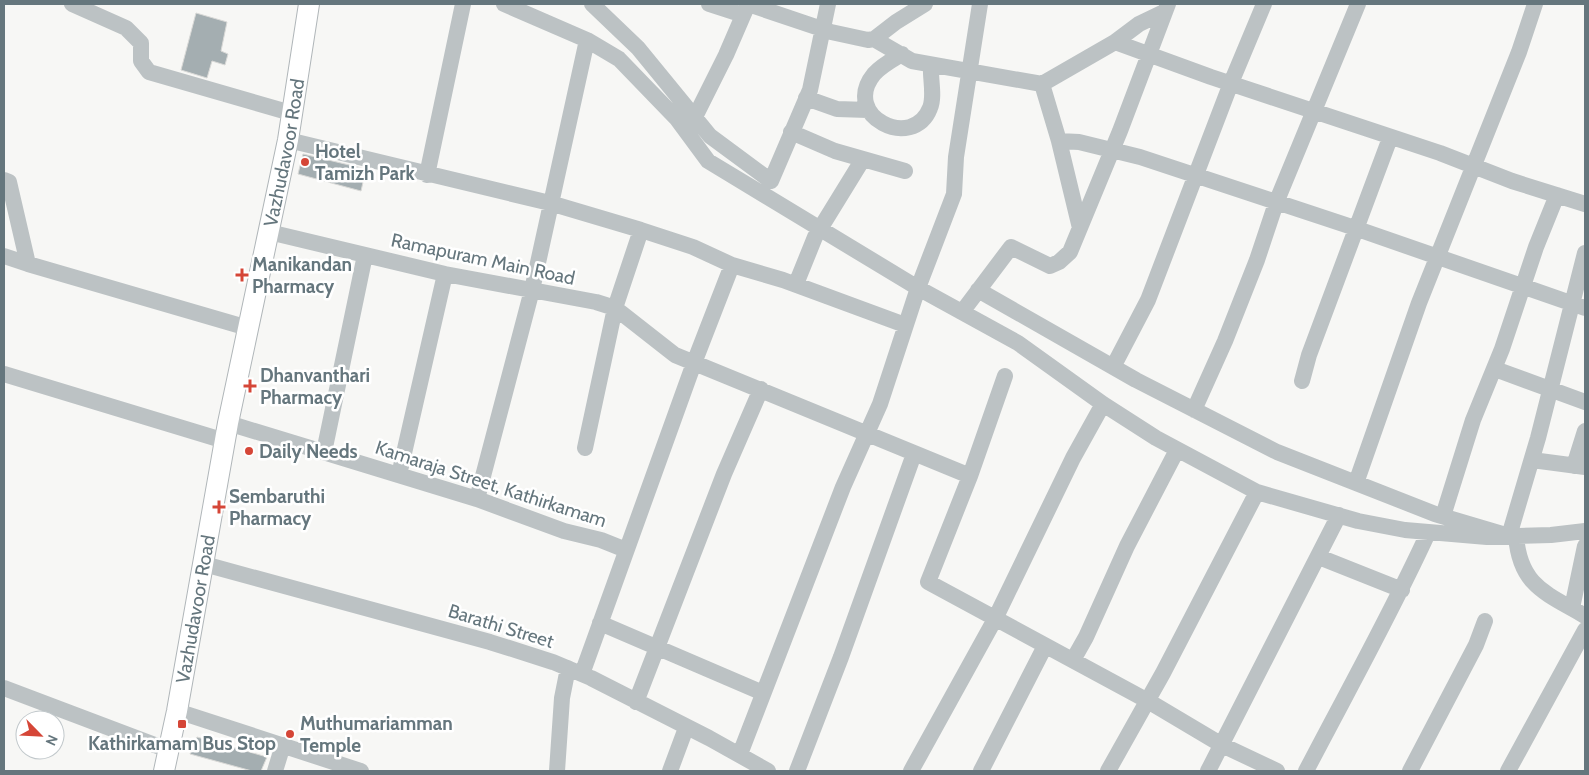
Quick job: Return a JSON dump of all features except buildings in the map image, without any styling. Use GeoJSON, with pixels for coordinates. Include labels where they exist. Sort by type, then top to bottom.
{"type":"FeatureCollection","features":[{"type":"Feature","properties":{"kind":"main road","name":"Vazhudavoor Road"},"geometry":{"type":"LineString","coordinates":[[164,771],[177,711],[227,432],[288,140],[309,4]]}},
{"type":"Feature","properties":{"kind":"street"},"geometry":{"type":"LineString","coordinates":[[72,4],[97,9],[138,38],[141,42],[141,61],[149,72],[291,113]]}},
{"type":"Feature","properties":{"kind":"street"},"geometry":{"type":"LineString","coordinates":[[427,174],[464,4]]}},
{"type":"Feature","properties":{"kind":"street"},"geometry":{"type":"LineString","coordinates":[[504,4],[587,40],[619,59],[677,119],[708,161],[918,288],[1018,343],[1103,404],[1177,450],[1258,492],[1339,515],[1405,530],[1428,533],[1487,537],[1551,535],[1585,531]]}},
{"type":"Feature","properties":{"kind":"street"},"geometry":{"type":"LineString","coordinates":[[592,4],[638,48],[710,136],[771,181],[806,98],[824,30],[828,4]]}},
{"type":"Feature","properties":{"kind":"street"},"geometry":{"type":"LineString","coordinates":[[709,4],[747,7],[824,30],[868,40],[874,39],[925,4]]}},
{"type":"Feature","properties":{"kind":"street"},"geometry":{"type":"LineString","coordinates":[[740,754],[843,487],[868,434],[918,288],[954,194],[956,157],[980,4]]}},
{"type":"Feature","properties":{"kind":"street"},"geometry":{"type":"LineString","coordinates":[[1113,367],[1148,300],[1231,83],[1264,4]]}},
{"type":"Feature","properties":{"kind":"street"},"geometry":{"type":"LineString","coordinates":[[1194,410],[1234,318],[1257,260],[1276,203],[1358,4]]}},
{"type":"Feature","properties":{"kind":"street"},"geometry":{"type":"LineString","coordinates":[[1356,483],[1438,258],[1535,4]]}},
{"type":"Feature","properties":{"kind":"street"},"geometry":{"type":"LineString","coordinates":[[694,117],[726,55],[747,7]]}},
{"type":"Feature","properties":{"kind":"street"},"geometry":{"type":"LineString","coordinates":[[874,39],[902,54],[912,62],[1042,84],[1116,42],[1139,24],[1166,8]]}},
{"type":"Feature","properties":{"kind":"street"},"geometry":{"type":"LineString","coordinates":[[962,312],[1010,247],[1050,266],[1059,262],[1070,252],[1166,8]]}},
{"type":"Feature","properties":{"kind":"street"},"geometry":{"type":"LineString","coordinates":[[477,499],[532,290],[587,40]]}},
{"type":"Feature","properties":{"kind":"street"},"geometry":{"type":"LineString","coordinates":[[1116,42],[1585,204]]}},
{"type":"Feature","properties":{"kind":"street"},"geometry":{"type":"LineString","coordinates":[[902,54],[874,74],[866,94],[865,105],[876,120],[896,128],[908,128],[919,123],[931,107],[931,66]]}},
{"type":"Feature","properties":{"kind":"street"},"geometry":{"type":"LineString","coordinates":[[1042,84],[1059,141],[1080,228]]}},
{"type":"Feature","properties":{"kind":"street"},"geometry":{"type":"LineString","coordinates":[[806,98],[836,109],[868,110]]}},
{"type":"Feature","properties":{"kind":"street"},"geometry":{"type":"LineString","coordinates":[[791,132],[809,141],[905,171]]}},
{"type":"Feature","properties":{"kind":"street"},"geometry":{"type":"LineString","coordinates":[[1302,381],[1312,347],[1390,138]]}},
{"type":"Feature","properties":{"kind":"street"},"geometry":{"type":"LineString","coordinates":[[288,140],[550,203],[641,230],[693,247],[732,265],[796,284],[905,325]]}},
{"type":"Feature","properties":{"kind":"street"},"geometry":{"type":"LineString","coordinates":[[1059,141],[1079,142],[1112,148],[1578,306]]}},
{"type":"Feature","properties":{"kind":"street"},"geometry":{"type":"LineString","coordinates":[[796,284],[820,228],[863,159]]}},
{"type":"Feature","properties":{"kind":"street"},"geometry":{"type":"LineString","coordinates":[[4,180],[9,182],[28,264]]}},
{"type":"Feature","properties":{"kind":"street"},"geometry":{"type":"LineString","coordinates":[[1443,516],[1473,420],[1495,369],[1536,247],[1557,195]]}},
{"type":"Feature","properties":{"kind":"street"},"geometry":{"type":"LineString","coordinates":[[585,448],[615,308],[641,230]]}},
{"type":"Feature","properties":{"kind":"street","name":"Ramapuram Main Road"},"geometry":{"type":"LineString","coordinates":[[269,232],[445,274],[615,308],[675,355],[970,476]]}},
{"type":"Feature","properties":{"kind":"street"},"geometry":{"type":"LineString","coordinates":[[1585,252],[1580,278],[1578,306],[1550,390],[1512,536],[1522,568],[1537,586],[1579,612],[1585,546]]}},
{"type":"Feature","properties":{"kind":"street"},"geometry":{"type":"LineString","coordinates":[[324,452],[365,255]]}},
{"type":"Feature","properties":{"kind":"street"},"geometry":{"type":"LineString","coordinates":[[4,256],[248,328]]}},
{"type":"Feature","properties":{"kind":"street"},"geometry":{"type":"LineString","coordinates":[[557,771],[562,698],[600,623],[694,363],[732,265]]}},
{"type":"Feature","properties":{"kind":"street"},"geometry":{"type":"LineString","coordinates":[[399,475],[445,274]]}},
{"type":"Feature","properties":{"kind":"street"},"geometry":{"type":"LineString","coordinates":[[978,290],[1113,367],[1277,452],[1443,516],[1512,536]]}},
{"type":"Feature","properties":{"kind":"street"},"geometry":{"type":"LineString","coordinates":[[1495,369],[1585,402]]}},
{"type":"Feature","properties":{"kind":"street","name":"Kamaraja Street, Kathirkamam"},"geometry":{"type":"LineString","coordinates":[[4,374],[227,432],[324,452],[477,499],[564,531],[601,540],[626,550]]}},
{"type":"Feature","properties":{"kind":"street"},"geometry":{"type":"LineString","coordinates":[[1005,376],[970,476],[928,582],[1148,701],[1222,745],[1277,771]]}},
{"type":"Feature","properties":{"kind":"street"},"geometry":{"type":"LineString","coordinates":[[636,702],[724,474],[761,389]]}},
{"type":"Feature","properties":{"kind":"street"},"geometry":{"type":"LineString","coordinates":[[911,771],[996,620],[1073,458],[1103,404]]}},
{"type":"Feature","properties":{"kind":"street"},"geometry":{"type":"LineString","coordinates":[[1532,460],[1580,467],[1585,431]]}},
{"type":"Feature","properties":{"kind":"street"},"geometry":{"type":"LineString","coordinates":[[1073,660],[1086,637],[1127,546],[1177,450]]}},
{"type":"Feature","properties":{"kind":"street"},"geometry":{"type":"LineString","coordinates":[[797,771],[841,657],[914,454]]}},
{"type":"Feature","properties":{"kind":"street"},"geometry":{"type":"LineString","coordinates":[[1108,771],[1148,701],[1258,492]]}},
{"type":"Feature","properties":{"kind":"street"},"geometry":{"type":"LineString","coordinates":[[1208,771],[1261,664],[1319,557],[1339,515]]}},
{"type":"Feature","properties":{"kind":"street"},"geometry":{"type":"LineString","coordinates":[[1306,771],[1336,710],[1402,590],[1428,533]]}},
{"type":"Feature","properties":{"kind":"street"},"geometry":{"type":"LineString","coordinates":[[1319,557],[1402,590]]}},
{"type":"Feature","properties":{"kind":"street","name":"Barathi Street"},"geometry":{"type":"LineString","coordinates":[[204,564],[490,642],[575,671],[740,754],[761,769]]}},
{"type":"Feature","properties":{"kind":"street"},"geometry":{"type":"LineString","coordinates":[[1410,771],[1476,645],[1485,621]]}},
{"type":"Feature","properties":{"kind":"street"},"geometry":{"type":"LineString","coordinates":[[600,623],[763,693]]}},
{"type":"Feature","properties":{"kind":"street"},"geometry":{"type":"LineString","coordinates":[[1508,771],[1585,630]]}},
{"type":"Feature","properties":{"kind":"street"},"geometry":{"type":"LineString","coordinates":[[981,771],[1045,646]]}},
{"type":"Feature","properties":{"kind":"street"},"geometry":{"type":"LineString","coordinates":[[4,688],[168,750]]}},
{"type":"Feature","properties":{"kind":"street"},"geometry":{"type":"LineString","coordinates":[[177,711],[361,771]]}},
{"type":"Feature","properties":{"kind":"street"},"geometry":{"type":"LineString","coordinates":[[670,771],[686,728]]}},
{"type":"Feature","properties":{"kind":"street"},"geometry":{"type":"LineString","coordinates":[[275,771],[283,745]]}},
{"type":"Feature","properties":{"kind":"place","name":"Hotel Tamizh Park"},"geometry":{"type":"Point","coordinates":[305,162]}},
{"type":"Feature","properties":{"kind":"place","name":"Manikandan Pharmacy"},"geometry":{"type":"Point","coordinates":[242,275]}},
{"type":"Feature","properties":{"kind":"place","name":"Dhanvanthari Pharmacy"},"geometry":{"type":"Point","coordinates":[250,386]}},
{"type":"Feature","properties":{"kind":"place","name":"Daily Needs"},"geometry":{"type":"Point","coordinates":[249,451]}},
{"type":"Feature","properties":{"kind":"place","name":"Sembaruthi Pharmacy"},"geometry":{"type":"Point","coordinates":[219,507]}},
{"type":"Feature","properties":{"kind":"place","name":"Kathirkamam Bus Stop"},"geometry":{"type":"Point","coordinates":[182,724]}},
{"type":"Feature","properties":{"kind":"place","name":"Muthumariamman Temple"},"geometry":{"type":"Point","coordinates":[290,734]}}]}
